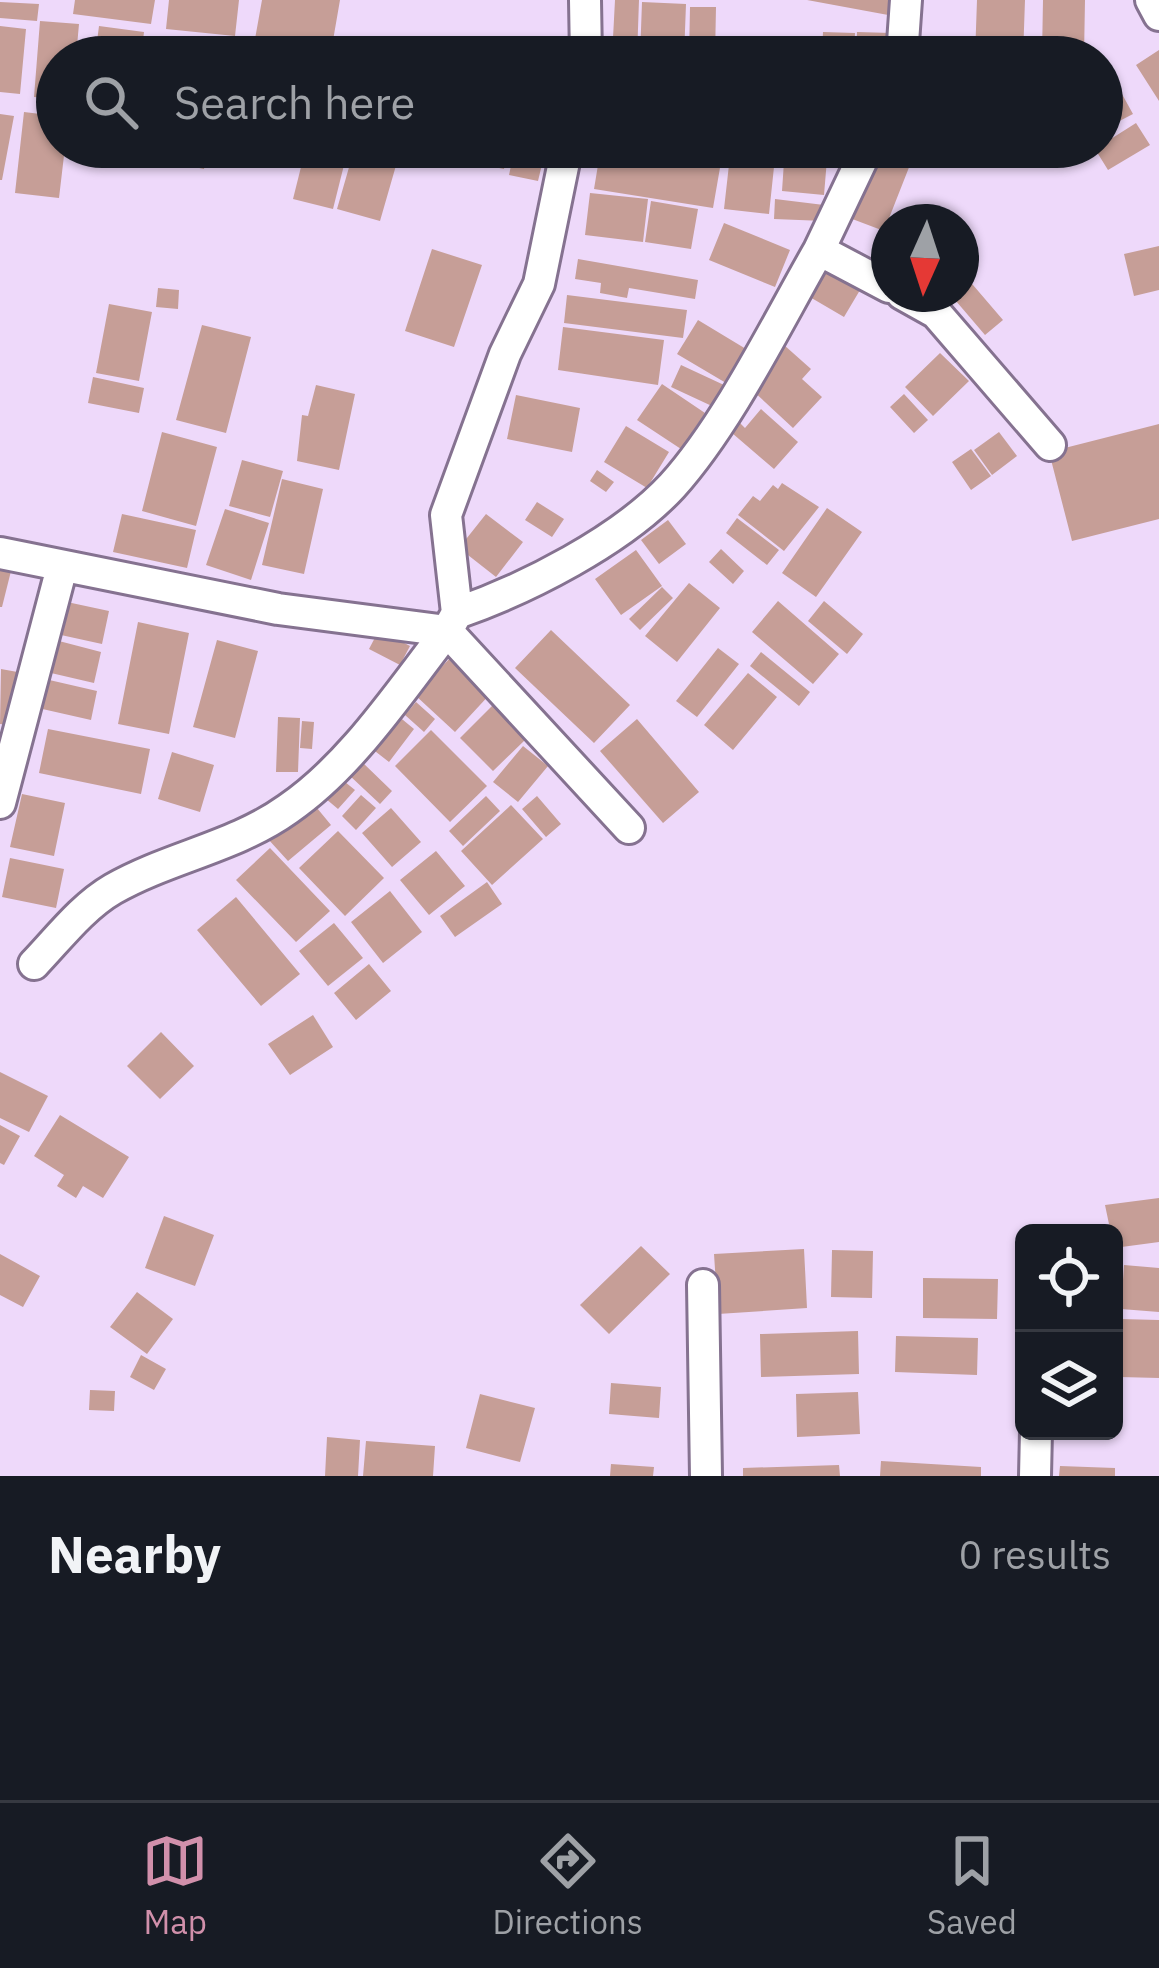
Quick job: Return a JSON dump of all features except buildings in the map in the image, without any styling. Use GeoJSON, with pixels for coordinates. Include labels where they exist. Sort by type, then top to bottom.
{"type":"FeatureCollection","features":[{"type":"Feature","properties":{"kind":"street"},"geometry":{"type":"LineString","coordinates":[[585,0],[586,36]]}},
{"type":"Feature","properties":{"kind":"street"},"geometry":{"type":"LineString","coordinates":[[903,36],[906,0]]}},
{"type":"Feature","properties":{"kind":"street"},"geometry":{"type":"LineString","coordinates":[[1150,0],[1159,15]]}},
{"type":"Feature","properties":{"kind":"street"},"geometry":{"type":"LineString","coordinates":[[563,168],[538,284],[505,354],[446,514],[452,622],[629,828]]}},
{"type":"Feature","properties":{"kind":"street"},"geometry":{"type":"LineString","coordinates":[[34,964],[95,901],[118,886],[212,849],[290,808],[368,731],[452,622],[526,587],[672,487],[743,382],[819,250],[858,168]]}},
{"type":"Feature","properties":{"kind":"street"},"geometry":{"type":"LineString","coordinates":[[819,250],[871,277]]}},
{"type":"Feature","properties":{"kind":"street"},"geometry":{"type":"LineString","coordinates":[[934,312],[1049,445]]}},
{"type":"Feature","properties":{"kind":"street"},"geometry":{"type":"LineString","coordinates":[[0,553],[278,608],[452,622]]}},
{"type":"Feature","properties":{"kind":"street"},"geometry":{"type":"LineString","coordinates":[[0,803],[62,567]]}},
{"type":"Feature","properties":{"kind":"street"},"geometry":{"type":"LineString","coordinates":[[703,1285],[706,1476]]}},
{"type":"Feature","properties":{"kind":"street"},"geometry":{"type":"LineString","coordinates":[[1035,1476],[1036,1440]]}}]}
